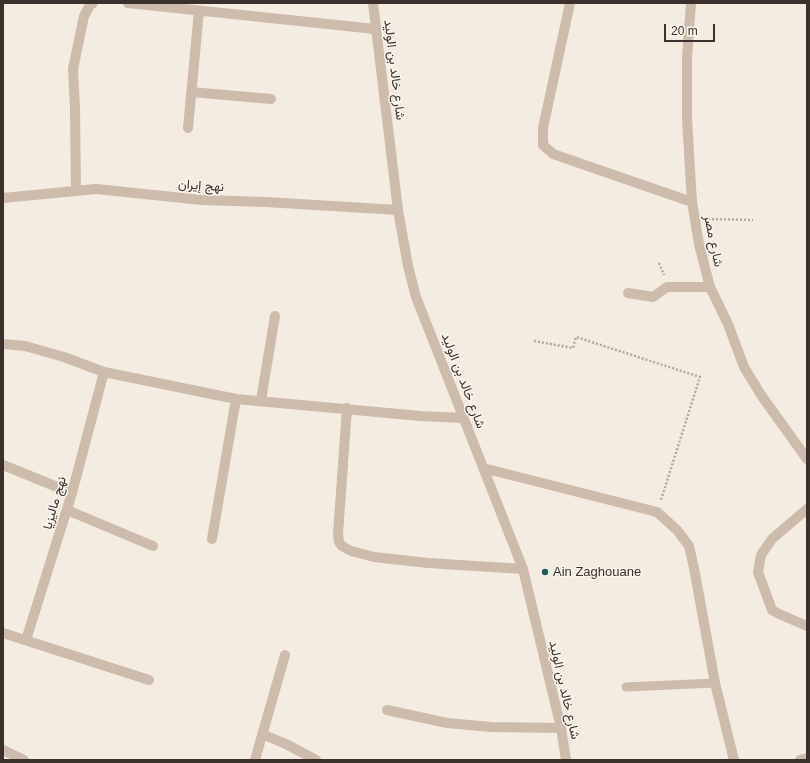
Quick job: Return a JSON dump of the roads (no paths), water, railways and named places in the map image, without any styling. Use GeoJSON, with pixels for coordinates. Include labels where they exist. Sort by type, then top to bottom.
{"type":"FeatureCollection","features":[{"type":"Feature","properties":{"kind":"street"},"geometry":{"type":"LineString","coordinates":[[76,191],[73,69],[84,16],[90,5],[93,3]]}},
{"type":"Feature","properties":{"kind":"street"},"geometry":{"type":"LineString","coordinates":[[128,3],[375,29]]}},
{"type":"Feature","properties":{"kind":"street","name":"شارع خالد بن الوليد"},"geometry":{"type":"LineString","coordinates":[[373,3],[398,210],[408,266],[416,296],[523,569],[561,728],[566,760]]}},
{"type":"Feature","properties":{"kind":"street"},"geometry":{"type":"LineString","coordinates":[[570,3],[543,128],[543,145],[553,154],[692,202]]}},
{"type":"Feature","properties":{"kind":"street","name":"شارع مصر"},"geometry":{"type":"LineString","coordinates":[[691,3],[687,58],[687,119],[692,202],[699,244],[710,287],[728,324],[744,367],[761,395],[807,459]]}},
{"type":"Feature","properties":{"kind":"street"},"geometry":{"type":"LineString","coordinates":[[188,128],[199,11]]}},
{"type":"Feature","properties":{"kind":"street"},"geometry":{"type":"LineString","coordinates":[[191,92],[271,99]]}},
{"type":"Feature","properties":{"kind":"street","name":"نهج إيران"},"geometry":{"type":"LineString","coordinates":[[3,198],[96,189],[202,200],[266,202],[398,210]]}},
{"type":"Feature","properties":{"kind":"street"},"geometry":{"type":"LineString","coordinates":[[628,293],[653,297],[667,287],[710,287]]}},
{"type":"Feature","properties":{"kind":"street"},"geometry":{"type":"LineString","coordinates":[[261,400],[275,316]]}},
{"type":"Feature","properties":{"kind":"street"},"geometry":{"type":"LineString","coordinates":[[3,344],[26,346],[64,357],[104,372],[236,399],[261,400],[420,416],[463,418]]}},
{"type":"Feature","properties":{"kind":"street","name":"نهج ماليزيا"},"geometry":{"type":"LineString","coordinates":[[26,640],[72,493],[104,372]]}},
{"type":"Feature","properties":{"kind":"street"},"geometry":{"type":"LineString","coordinates":[[212,539],[236,399]]}},
{"type":"Feature","properties":{"kind":"street"},"geometry":{"type":"LineString","coordinates":[[347,408],[338,534],[339,542],[342,546],[352,551],[382,558],[428,563],[523,569]]}},
{"type":"Feature","properties":{"kind":"street"},"geometry":{"type":"LineString","coordinates":[[3,465],[72,493]]}},
{"type":"Feature","properties":{"kind":"street"},"geometry":{"type":"LineString","coordinates":[[483,468],[657,512],[677,530],[689,546],[715,683],[734,760]]}},
{"type":"Feature","properties":{"kind":"street"},"geometry":{"type":"LineString","coordinates":[[807,509],[772,539],[761,555],[758,572],[772,610],[807,626]]}},
{"type":"Feature","properties":{"kind":"street"},"geometry":{"type":"LineString","coordinates":[[67,510],[153,546]]}},
{"type":"Feature","properties":{"kind":"street"},"geometry":{"type":"LineString","coordinates":[[3,633],[150,680]]}},
{"type":"Feature","properties":{"kind":"street"},"geometry":{"type":"LineString","coordinates":[[255,760],[285,655]]}},
{"type":"Feature","properties":{"kind":"street"},"geometry":{"type":"LineString","coordinates":[[387,710],[447,723],[491,727],[561,728]]}},
{"type":"Feature","properties":{"kind":"street"},"geometry":{"type":"LineString","coordinates":[[262,734],[286,744],[316,760]]}},
{"type":"Feature","properties":{"kind":"street"},"geometry":{"type":"LineString","coordinates":[[3,750],[24,760]]}},
{"type":"Feature","properties":{"kind":"street"},"geometry":{"type":"LineString","coordinates":[[800,760],[807,758]]}},
{"type":"Feature","properties":{"kind":"lane"},"geometry":{"type":"LineString","coordinates":[[626,687],[715,683]]}},
{"type":"Feature","properties":{"kind":"place","name":"Ain Zaghouane"},"geometry":{"type":"Point","coordinates":[545,572]}}]}
